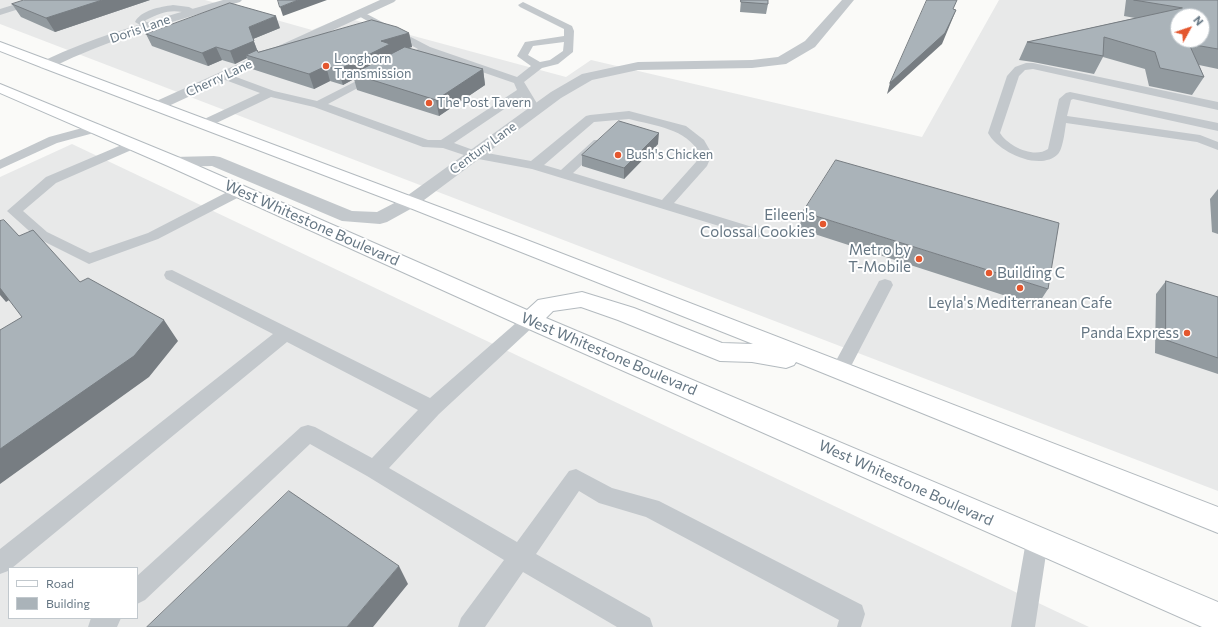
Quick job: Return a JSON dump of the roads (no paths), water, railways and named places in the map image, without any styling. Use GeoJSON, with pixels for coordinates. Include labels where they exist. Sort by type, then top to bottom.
{"type":"FeatureCollection","features":[{"type":"Feature","properties":{"kind":"main road"},"geometry":{"type":"LineString","coordinates":[[0,46],[94,84],[157,106],[410,202],[1218,520]]}},
{"type":"Feature","properties":{"kind":"main road"},"geometry":{"type":"LineString","coordinates":[[0,60],[61,84],[72,86],[94,84]]}},
{"type":"Feature","properties":{"kind":"main road","name":"West Whitestone Boulevard"},"geometry":{"type":"LineString","coordinates":[[0,88],[97,128],[131,145],[174,162],[530,320],[1218,618]]}},
{"type":"Feature","properties":{"kind":"main road"},"geometry":{"type":"LineString","coordinates":[[530,320],[546,305],[582,299],[626,314],[720,352],[752,353],[840,370]]}},
{"type":"Feature","properties":{"kind":"street","name":"Doris Lane"},"geometry":{"type":"LineString","coordinates":[[46,65],[74,51],[146,26],[236,0]]}},
{"type":"Feature","properties":{"kind":"street","name":"Cherry Lane"},"geometry":{"type":"LineString","coordinates":[[157,106],[390,0]]}},
{"type":"Feature","properties":{"kind":"street","name":"Century Lane"},"geometry":{"type":"LineString","coordinates":[[174,162],[214,161],[349,217],[380,218],[410,202],[473,154],[556,95],[587,77],[638,66],[752,64],[780,61],[810,44],[848,0]]}},
{"type":"Feature","properties":{"kind":"lane"},"geometry":{"type":"LineString","coordinates":[[0,12],[38,0]]}},
{"type":"Feature","properties":{"kind":"lane"},"geometry":{"type":"LineString","coordinates":[[444,144],[521,86],[538,66],[554,62],[568,52],[569,28],[523,5]]}},
{"type":"Feature","properties":{"kind":"lane"},"geometry":{"type":"LineString","coordinates":[[360,14],[426,49],[521,86],[535,110]]}},
{"type":"Feature","properties":{"kind":"lane"},"geometry":{"type":"LineString","coordinates":[[538,66],[522,56],[530,44],[551,40],[568,39]]}},
{"type":"Feature","properties":{"kind":"lane"},"geometry":{"type":"LineString","coordinates":[[318,105],[388,67],[426,49]]}},
{"type":"Feature","properties":{"kind":"lane"},"geometry":{"type":"LineString","coordinates":[[1218,106],[1033,66],[1023,66],[1016,69],[1013,76],[994,134],[1000,142],[1020,152],[1043,157],[1050,154],[1054,151],[1065,99],[1070,96],[1080,96],[1218,128]]}},
{"type":"Feature","properties":{"kind":"lane"},"geometry":{"type":"LineString","coordinates":[[224,76],[270,93],[318,105],[427,144],[444,144],[473,154],[534,166],[757,233]]}},
{"type":"Feature","properties":{"kind":"lane"},"geometry":{"type":"LineString","coordinates":[[204,124],[270,93]]}},
{"type":"Feature","properties":{"kind":"lane"},"geometry":{"type":"LineString","coordinates":[[534,166],[590,119],[629,115],[682,129],[700,143],[706,154],[702,163],[665,205]]}},
{"type":"Feature","properties":{"kind":"lane"},"geometry":{"type":"LineString","coordinates":[[1060,118],[1200,140],[1218,146]]}},
{"type":"Feature","properties":{"kind":"lane"},"geometry":{"type":"LineString","coordinates":[[563,175],[619,124],[629,123],[666,133],[681,140],[692,149],[702,163]]}},
{"type":"Feature","properties":{"kind":"lane"},"geometry":{"type":"LineString","coordinates":[[0,165],[53,140],[97,128]]}},
{"type":"Feature","properties":{"kind":"lane"},"geometry":{"type":"LineString","coordinates":[[131,145],[51,180],[14,211],[42,236],[89,259],[153,236],[240,191]]}},
{"type":"Feature","properties":{"kind":"lane"},"geometry":{"type":"LineString","coordinates":[[172,275],[432,408]]}},
{"type":"Feature","properties":{"kind":"lane"},"geometry":{"type":"LineString","coordinates":[[840,370],[885,285]]}},
{"type":"Feature","properties":{"kind":"lane"},"geometry":{"type":"LineString","coordinates":[[374,470],[432,408],[530,320]]}},
{"type":"Feature","properties":{"kind":"lane"},"geometry":{"type":"LineString","coordinates":[[0,563],[285,334]]}},
{"type":"Feature","properties":{"kind":"lane"},"geometry":{"type":"LineString","coordinates":[[138,591],[308,433],[374,470],[641,627]]}},
{"type":"Feature","properties":{"kind":"lane"},"geometry":{"type":"LineString","coordinates":[[470,627],[576,478],[607,496],[651,508],[853,614],[849,627]]}},
{"type":"Feature","properties":{"kind":"lane"},"geometry":{"type":"LineString","coordinates":[[1023,627],[1037,540]]}},
{"type":"Feature","properties":{"kind":"lane"},"geometry":{"type":"LineString","coordinates":[[100,627],[108,619]]}},
{"type":"Feature","properties":{"kind":"place","name":"Longhorn Transmission"},"geometry":{"type":"Point","coordinates":[326,66]}},
{"type":"Feature","properties":{"kind":"place","name":"The Post Tavern"},"geometry":{"type":"Point","coordinates":[429,103]}},
{"type":"Feature","properties":{"kind":"place","name":"Bush's Chicken"},"geometry":{"type":"Point","coordinates":[618,155]}},
{"type":"Feature","properties":{"kind":"place","name":"Eileen's Colossal Cookies"},"geometry":{"type":"Point","coordinates":[823,224]}},
{"type":"Feature","properties":{"kind":"place","name":"Metro by T-Mobile"},"geometry":{"type":"Point","coordinates":[919,259]}},
{"type":"Feature","properties":{"kind":"place","name":"Building C"},"geometry":{"type":"Point","coordinates":[989,273]}},
{"type":"Feature","properties":{"kind":"place","name":"Leyla's Mediterranean Cafe"},"geometry":{"type":"Point","coordinates":[1020,288]}},
{"type":"Feature","properties":{"kind":"place","name":"Panda Express"},"geometry":{"type":"Point","coordinates":[1187,333]}}]}
